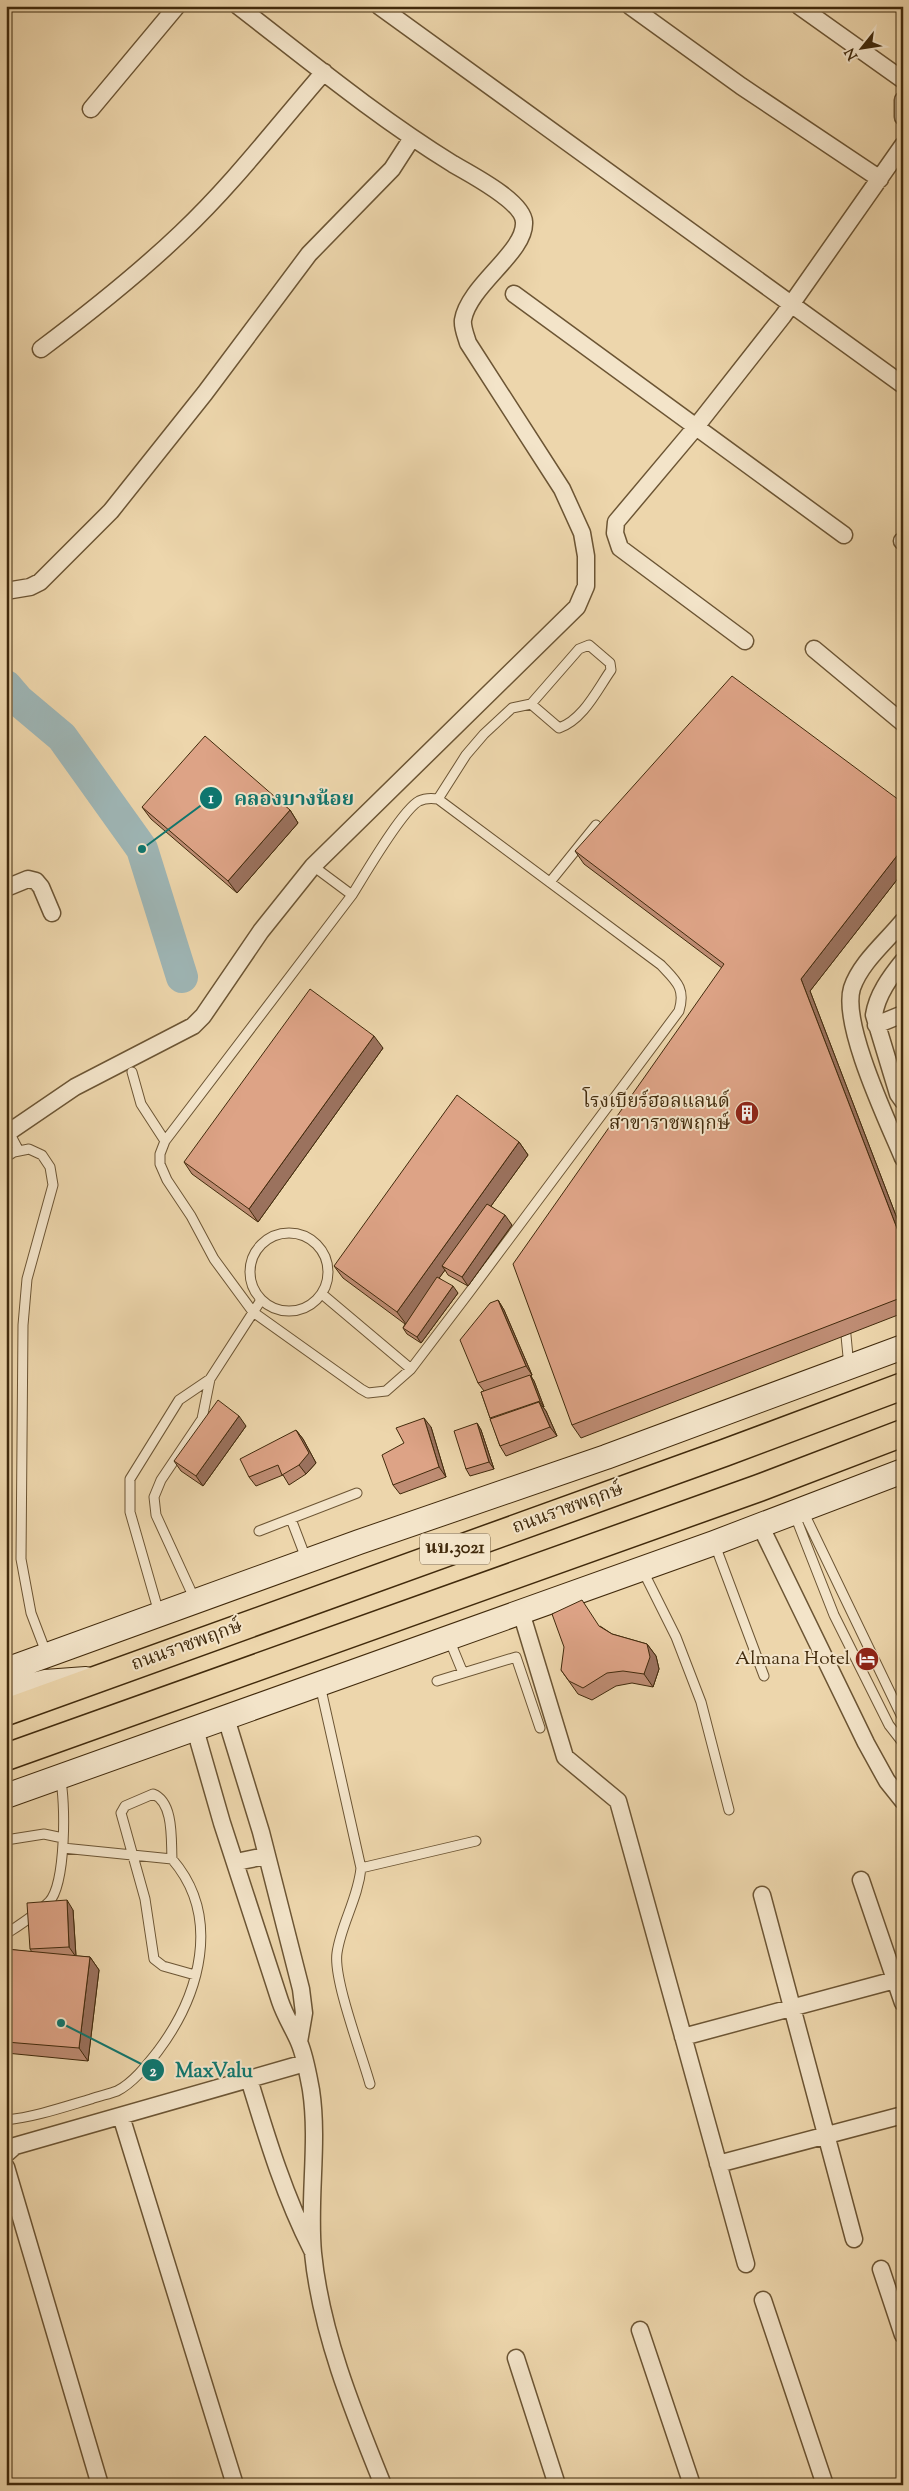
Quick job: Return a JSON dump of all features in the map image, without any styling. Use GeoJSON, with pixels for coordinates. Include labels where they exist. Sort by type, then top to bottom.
{"type":"FeatureCollection","features":[{"type":"Feature","properties":{"kind":"main road","name":"ถนนราชพฤกษ์"},"geometry":{"type":"LineString","coordinates":[[6,1670],[307,1561],[606,1457],[903,1347]]}},
{"type":"Feature","properties":{"kind":"main road","name":"ถนนราชพฤกษ์"},"geometry":{"type":"LineString","coordinates":[[6,1712],[724,1453],[903,1386]]}},
{"type":"Feature","properties":{"kind":"main road","name":"นบ.3021"},"geometry":{"type":"LineString","coordinates":[[6,1757],[759,1488],[903,1433]]}},
{"type":"Feature","properties":{"kind":"main road"},"geometry":{"type":"LineString","coordinates":[[6,1796],[60,1777],[198,1735],[226,1718],[714,1543],[903,1471]]}},
{"type":"Feature","properties":{"kind":"main road"},"geometry":{"type":"LineString","coordinates":[[6,1692],[63,1680],[99,1678]]}},
{"type":"Feature","properties":{"kind":"street"},"geometry":{"type":"LineString","coordinates":[[91,109],[178,6]]}},
{"type":"Feature","properties":{"kind":"street"},"geometry":{"type":"LineString","coordinates":[[8,1133],[75,1087],[179,1035],[193,1026],[203,1016],[284,900],[313,866],[577,607],[586,586],[586,556],[582,533],[570,506],[562,489],[468,342],[463,322],[467,307],[477,291],[521,239],[524,222],[519,210],[502,194],[412,138],[238,6]]}},
{"type":"Feature","properties":{"kind":"street"},"geometry":{"type":"LineString","coordinates":[[378,6],[903,385]]}},
{"type":"Feature","properties":{"kind":"street"},"geometry":{"type":"LineString","coordinates":[[630,6],[741,86],[880,179]]}},
{"type":"Feature","properties":{"kind":"street"},"geometry":{"type":"LineString","coordinates":[[799,6],[903,80]]}},
{"type":"Feature","properties":{"kind":"street"},"geometry":{"type":"LineString","coordinates":[[41,350],[102,303],[181,234],[212,202],[324,72]]}},
{"type":"Feature","properties":{"kind":"street"},"geometry":{"type":"LineString","coordinates":[[903,100],[903,117]]}},
{"type":"Feature","properties":{"kind":"street"},"geometry":{"type":"LineString","coordinates":[[6,591],[30,587],[40,582],[111,511],[205,393],[309,254],[392,169],[412,138]]}},
{"type":"Feature","properties":{"kind":"street"},"geometry":{"type":"LineString","coordinates":[[745,641],[620,548],[615,534],[616,522],[695,428],[791,304],[903,145]]}},
{"type":"Feature","properties":{"kind":"street"},"geometry":{"type":"LineString","coordinates":[[514,294],[844,535]]}},
{"type":"Feature","properties":{"kind":"street"},"geometry":{"type":"LineString","coordinates":[[814,649],[903,723]]}},
{"type":"Feature","properties":{"kind":"street"},"geometry":{"type":"LineString","coordinates":[[6,888],[28,879],[36,881],[41,887],[52,913]]}},
{"type":"Feature","properties":{"kind":"street"},"geometry":{"type":"LineString","coordinates":[[903,921],[861,972],[852,989],[851,1008],[856,1039],[903,1158]]}},
{"type":"Feature","properties":{"kind":"street"},"geometry":{"type":"LineString","coordinates":[[885,941],[903,955]]}},
{"type":"Feature","properties":{"kind":"street"},"geometry":{"type":"LineString","coordinates":[[903,961],[876,1004],[876,1025],[898,1094],[903,1101]]}},
{"type":"Feature","properties":{"kind":"street"},"geometry":{"type":"LineString","coordinates":[[876,1025],[903,1014]]}},
{"type":"Feature","properties":{"kind":"street"},"geometry":{"type":"LineString","coordinates":[[760,1525],[866,1743],[887,1781],[903,1801]]}},
{"type":"Feature","properties":{"kind":"street"},"geometry":{"type":"LineString","coordinates":[[521,1612],[565,1756],[618,1801],[746,2264]]}},
{"type":"Feature","properties":{"kind":"street"},"geometry":{"type":"LineString","coordinates":[[226,1718],[261,1832],[301,1989],[304,2013],[299,2042]]}},
{"type":"Feature","properties":{"kind":"street"},"geometry":{"type":"LineString","coordinates":[[198,1735],[222,1823],[286,2020],[299,2042],[304,2062],[314,2112],[313,2252],[322,2305],[345,2386],[383,2485]]}},
{"type":"Feature","properties":{"kind":"street"},"geometry":{"type":"LineString","coordinates":[[236,1862],[266,1856]]}},
{"type":"Feature","properties":{"kind":"street"},"geometry":{"type":"LineString","coordinates":[[860,1880],[903,2003]]}},
{"type":"Feature","properties":{"kind":"street"},"geometry":{"type":"LineString","coordinates":[[762,1896],[854,2239]]}},
{"type":"Feature","properties":{"kind":"street"},"geometry":{"type":"LineString","coordinates":[[683,2037],[895,1980]]}},
{"type":"Feature","properties":{"kind":"street"},"geometry":{"type":"LineString","coordinates":[[6,2154],[15,2146],[304,2062]]}},
{"type":"Feature","properties":{"kind":"street"},"geometry":{"type":"LineString","coordinates":[[249,2079],[294,2216],[313,2252]]}},
{"type":"Feature","properties":{"kind":"street"},"geometry":{"type":"LineString","coordinates":[[718,2164],[903,2115]]}},
{"type":"Feature","properties":{"kind":"street"},"geometry":{"type":"LineString","coordinates":[[121,2116],[235,2485]]}},
{"type":"Feature","properties":{"kind":"street"},"geometry":{"type":"LineString","coordinates":[[6,2167],[100,2485]]}},
{"type":"Feature","properties":{"kind":"street"},"geometry":{"type":"LineString","coordinates":[[881,2269],[903,2334]]}},
{"type":"Feature","properties":{"kind":"street"},"geometry":{"type":"LineString","coordinates":[[763,2300],[825,2485]]}},
{"type":"Feature","properties":{"kind":"street"},"geometry":{"type":"LineString","coordinates":[[640,2330],[692,2485]]}},
{"type":"Feature","properties":{"kind":"street"},"geometry":{"type":"LineString","coordinates":[[516,2358],[557,2485]]}},
{"type":"Feature","properties":{"kind":"lane"},"geometry":{"type":"LineString","coordinates":[[438,799],[466,755],[484,734],[512,708],[531,704],[580,649],[589,645],[610,663],[611,670],[588,704],[570,724],[559,728],[531,704]]}},
{"type":"Feature","properties":{"kind":"lane"},"geometry":{"type":"LineString","coordinates":[[430,798],[438,799],[660,965],[675,980],[682,992],[682,1001],[679,1011],[411,1368],[386,1391],[368,1393],[253,1312],[214,1259],[191,1216],[167,1180],[160,1164],[160,1154],[164,1141],[352,895],[395,828],[418,801],[430,798]]}},
{"type":"Feature","properties":{"kind":"lane"},"geometry":{"type":"LineString","coordinates":[[550,882],[596,825]]}},
{"type":"Feature","properties":{"kind":"lane"},"geometry":{"type":"LineString","coordinates":[[313,866],[352,895]]}},
{"type":"Feature","properties":{"kind":"lane"},"geometry":{"type":"LineString","coordinates":[[132,1072],[141,1104],[164,1141]]}},
{"type":"Feature","properties":{"kind":"lane"},"geometry":{"type":"LineString","coordinates":[[8,1133],[19,1151]]}},
{"type":"Feature","properties":{"kind":"lane"},"geometry":{"type":"LineString","coordinates":[[6,1157],[19,1151],[30,1149],[42,1155],[50,1167],[54,1185],[27,1279],[23,1325],[21,1559],[31,1613],[47,1655]]}},
{"type":"Feature","properties":{"kind":"lane"},"geometry":{"type":"LineString","coordinates":[[285,1231],[307,1235],[324,1251],[329,1273],[322,1294],[312,1304],[300,1310],[286,1312],[273,1308],[261,1300],[250,1280],[251,1258],[264,1239],[285,1231]]}},
{"type":"Feature","properties":{"kind":"lane"},"geometry":{"type":"LineString","coordinates":[[322,1294],[411,1368]]}},
{"type":"Feature","properties":{"kind":"lane"},"geometry":{"type":"LineString","coordinates":[[196,1602],[156,1515],[154,1497],[161,1480],[202,1419],[210,1379],[261,1300]]}},
{"type":"Feature","properties":{"kind":"lane"},"geometry":{"type":"LineString","coordinates":[[844,1312],[849,1367]]}},
{"type":"Feature","properties":{"kind":"lane"},"geometry":{"type":"LineString","coordinates":[[160,1615],[130,1512],[130,1479],[179,1400],[210,1379]]}},
{"type":"Feature","properties":{"kind":"lane"},"geometry":{"type":"LineString","coordinates":[[259,1531],[357,1493]]}},
{"type":"Feature","properties":{"kind":"lane"},"geometry":{"type":"LineString","coordinates":[[798,1511],[818,1546],[873,1662],[903,1719]]}},
{"type":"Feature","properties":{"kind":"lane"},"geometry":{"type":"LineString","coordinates":[[798,1511],[807,1551],[834,1615],[889,1725],[903,1743]]}},
{"type":"Feature","properties":{"kind":"lane"},"geometry":{"type":"LineString","coordinates":[[291,1519],[307,1561]]}},
{"type":"Feature","properties":{"kind":"lane"},"geometry":{"type":"LineString","coordinates":[[714,1543],[764,1676]]}},
{"type":"Feature","properties":{"kind":"lane"},"geometry":{"type":"LineString","coordinates":[[807,1551],[818,1546]]}},
{"type":"Feature","properties":{"kind":"lane"},"geometry":{"type":"LineString","coordinates":[[642,1569],[676,1637],[701,1702],[729,1810]]}},
{"type":"Feature","properties":{"kind":"lane"},"geometry":{"type":"LineString","coordinates":[[449,1638],[463,1673]]}},
{"type":"Feature","properties":{"kind":"lane"},"geometry":{"type":"LineString","coordinates":[[437,1681],[516,1657],[540,1728]]}},
{"type":"Feature","properties":{"kind":"lane"},"geometry":{"type":"LineString","coordinates":[[860,1667],[873,1662]]}},
{"type":"Feature","properties":{"kind":"lane"},"geometry":{"type":"LineString","coordinates":[[320,1684],[361,1868],[359,1889],[343,1932],[336,1966],[370,2084]]}},
{"type":"Feature","properties":{"kind":"lane"},"geometry":{"type":"LineString","coordinates":[[6,1934],[50,1901],[58,1884],[63,1848],[64,1791],[60,1777]]}},
{"type":"Feature","properties":{"kind":"lane"},"geometry":{"type":"LineString","coordinates":[[6,2120],[61,2108],[117,2090],[151,2060],[171,2034],[185,2009],[200,1961],[201,1937],[198,1909],[190,1885],[172,1859],[166,1806],[160,1797],[153,1794],[125,1806],[121,1813],[145,1899],[154,1959],[163,1966],[195,1975]]}},
{"type":"Feature","properties":{"kind":"lane"},"geometry":{"type":"LineString","coordinates":[[6,1840],[44,1834],[62,1838]]}},
{"type":"Feature","properties":{"kind":"lane"},"geometry":{"type":"LineString","coordinates":[[361,1868],[476,1841]]}},
{"type":"Feature","properties":{"kind":"lane"},"geometry":{"type":"LineString","coordinates":[[63,1848],[172,1859]]}},
{"type":"Feature","properties":{"kind":"building","name":"โรงเบียร์ฮอลแลนด์ สาขาราชพฤกษ์"},"geometry":{"type":"Polygon","coordinates":[[[732,676],[903,803],[903,848],[801,979],[903,1244],[903,1297],[572,1425],[513,1264],[724,964],[575,851],[732,676]]]}},
{"type":"Feature","properties":{"kind":"building"},"geometry":{"type":"Polygon","coordinates":[[[205,736],[290,810],[228,881],[142,807],[205,736]]]}},
{"type":"Feature","properties":{"kind":"building"},"geometry":{"type":"Polygon","coordinates":[[[310,989],[374,1036],[249,1209],[184,1162],[310,989]]]}},
{"type":"Feature","properties":{"kind":"building"},"geometry":{"type":"Polygon","coordinates":[[[457,1095],[519,1142],[397,1312],[334,1266],[457,1095]]]}},
{"type":"Feature","properties":{"kind":"building"},"geometry":{"type":"Polygon","coordinates":[[[487,1204],[505,1215],[462,1277],[442,1266],[487,1204]]]}},
{"type":"Feature","properties":{"kind":"building"},"geometry":{"type":"Polygon","coordinates":[[[437,1277],[453,1286],[417,1337],[403,1328],[437,1277]]]}},
{"type":"Feature","properties":{"kind":"building"},"geometry":{"type":"Polygon","coordinates":[[[498,1300],[526,1366],[478,1383],[460,1340],[490,1303],[498,1300]]]}},
{"type":"Feature","properties":{"kind":"building"},"geometry":{"type":"Polygon","coordinates":[[[530,1375],[540,1401],[490,1418],[481,1392],[530,1375]]]}},
{"type":"Feature","properties":{"kind":"building"},"geometry":{"type":"Polygon","coordinates":[[[218,1400],[239,1416],[196,1476],[174,1461],[218,1400]]]}},
{"type":"Feature","properties":{"kind":"building"},"geometry":{"type":"Polygon","coordinates":[[[539,1402],[550,1427],[500,1446],[490,1419],[539,1402]]]}},
{"type":"Feature","properties":{"kind":"building"},"geometry":{"type":"Polygon","coordinates":[[[424,1418],[439,1467],[393,1485],[382,1455],[404,1443],[396,1428],[424,1418]]]}},
{"type":"Feature","properties":{"kind":"building"},"geometry":{"type":"Polygon","coordinates":[[[477,1423],[489,1462],[466,1469],[454,1431],[477,1423]]]}},
{"type":"Feature","properties":{"kind":"building"},"geometry":{"type":"Polygon","coordinates":[[[296,1430],[309,1453],[299,1465],[282,1475],[278,1465],[249,1477],[240,1459],[296,1430]]]}},
{"type":"Feature","properties":{"kind":"building"},"geometry":{"type":"Polygon","coordinates":[[[582,1600],[599,1626],[612,1634],[647,1644],[650,1657],[644,1674],[623,1671],[607,1673],[583,1688],[569,1681],[561,1670],[564,1647],[552,1614],[582,1600]]]}},
{"type":"Feature","properties":{"kind":"building"},"geometry":{"type":"Polygon","coordinates":[[[67,1900],[69,1947],[30,1949],[27,1903],[67,1900]]]}},
{"type":"Feature","properties":{"kind":"building"},"geometry":{"type":"Polygon","coordinates":[[[6,1949],[90,1957],[79,2048],[6,2042],[6,1949]]]}},
{"type":"Feature","properties":{"kind":"waterway"},"geometry":{"type":"LineString","coordinates":[[6,686],[18,700],[62,737],[142,849],[182,977]]}},
{"type":"Feature","properties":{"kind":"place","name":"คลองบางน้อย"},"geometry":{"type":"Point","coordinates":[142,849]}},
{"type":"Feature","properties":{"kind":"place","name":"โรงเบียร์ฮอลแลนด์ สาขาราชพฤกษ์"},"geometry":{"type":"Point","coordinates":[747,1113]}},
{"type":"Feature","properties":{"kind":"place","name":"Almana Hotel"},"geometry":{"type":"Point","coordinates":[867,1659]}},
{"type":"Feature","properties":{"kind":"place","name":"MaxValu"},"geometry":{"type":"Point","coordinates":[61,2023]}}]}
